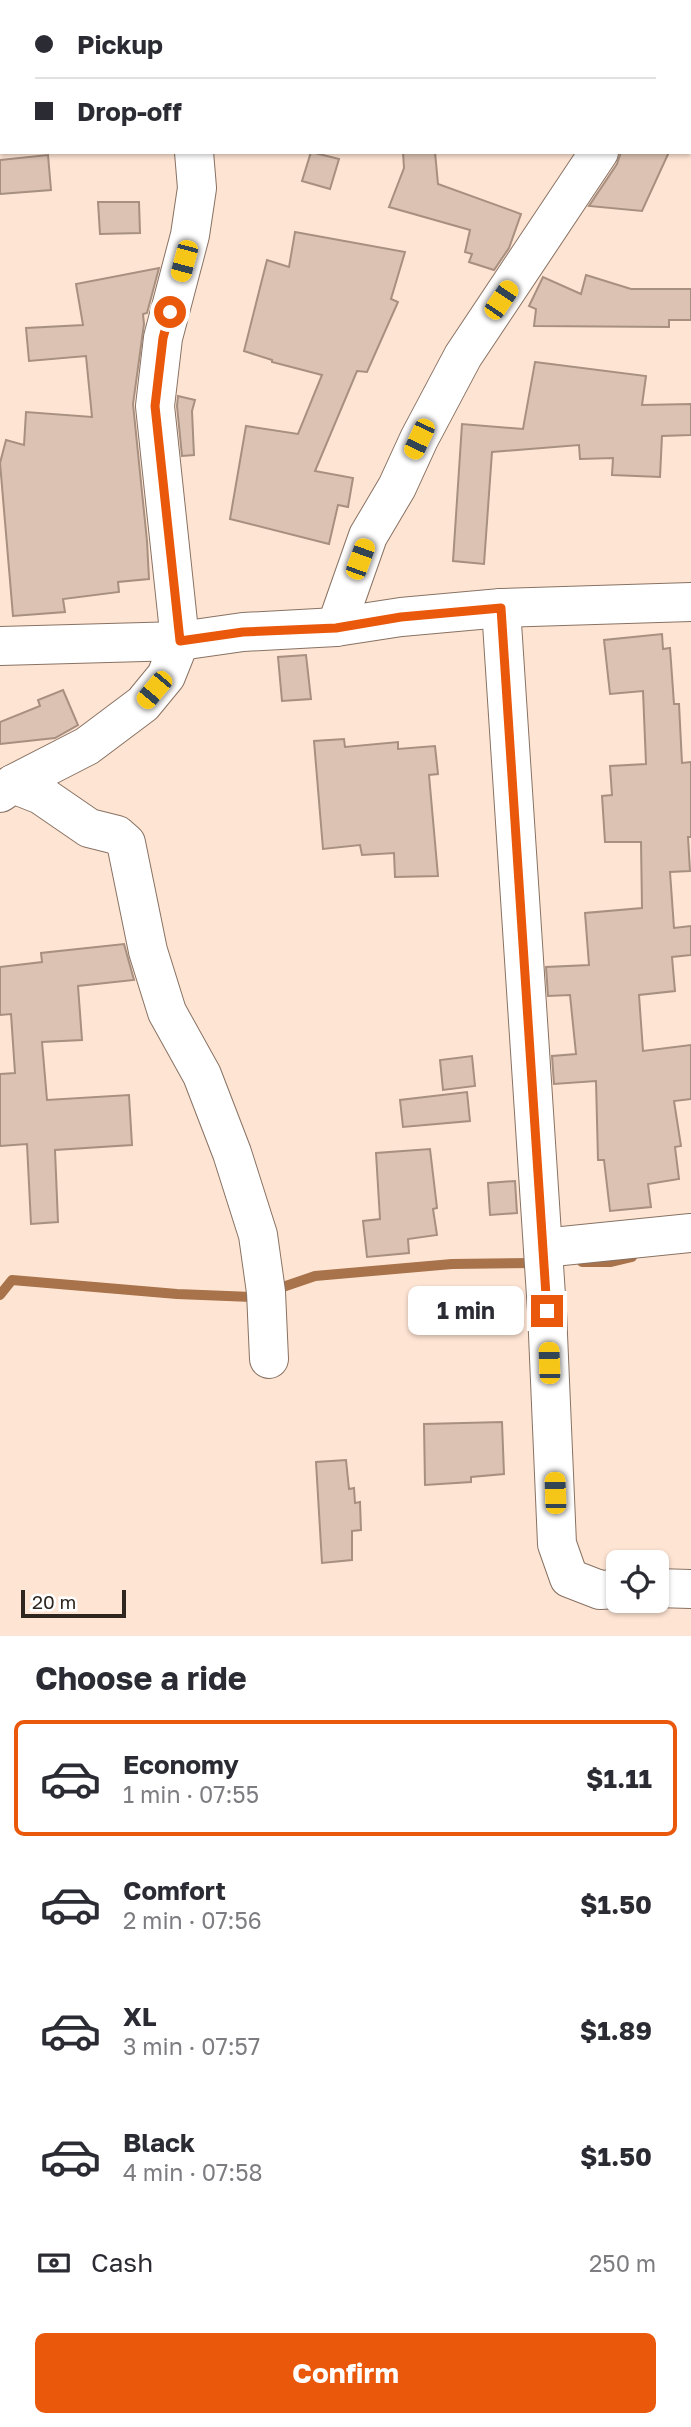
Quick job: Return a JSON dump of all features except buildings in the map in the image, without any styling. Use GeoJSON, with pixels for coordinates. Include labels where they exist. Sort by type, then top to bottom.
{"type":"FeatureCollection","features":[{"type":"Feature","properties":{"kind":"street"},"geometry":{"type":"LineString","coordinates":[[7,789],[87,746],[143,704],[166,676],[180,641],[155,406],[163,338],[190,236],[197,188],[194,154]]}},
{"type":"Feature","properties":{"kind":"street"},"geometry":{"type":"LineString","coordinates":[[336,628],[368,536],[397,487],[463,356],[598,154]]}},
{"type":"Feature","properties":{"kind":"street"},"geometry":{"type":"LineString","coordinates":[[0,646],[180,641],[243,632],[336,628],[401,617],[501,608],[691,602]]}},
{"type":"Feature","properties":{"kind":"street"},"geometry":{"type":"LineString","coordinates":[[501,608],[543,1248],[557,1544],[569,1578],[600,1590],[606,1590]]}},
{"type":"Feature","properties":{"kind":"street"},"geometry":{"type":"LineString","coordinates":[[7,789],[41,795],[89,828],[117,835],[126,843],[148,951],[167,1012],[202,1075],[232,1153],[258,1236],[266,1292],[269,1359]]}},
{"type":"Feature","properties":{"kind":"street"},"geometry":{"type":"LineString","coordinates":[[543,1248],[691,1233]]}},
{"type":"Feature","properties":{"kind":"street"},"geometry":{"type":"LineString","coordinates":[[669,1588],[691,1589]]}},
{"type":"Feature","properties":{"kind":"waterway"},"geometry":{"type":"LineString","coordinates":[[582,1262],[611,1262],[632,1257]]}},
{"type":"Feature","properties":{"kind":"waterway"},"geometry":{"type":"LineString","coordinates":[[274,1290],[315,1276],[452,1264],[538,1263]]}},
{"type":"Feature","properties":{"kind":"waterway"},"geometry":{"type":"LineString","coordinates":[[0,1295],[12,1280],[177,1294],[258,1295]]}},
{"type":"Feature","properties":{"kind":"route"},"geometry":{"type":"LineString","coordinates":[[170,312],[163,338],[155,406],[180,641],[243,632],[336,628],[401,617],[501,608],[547,1311]]}}]}
